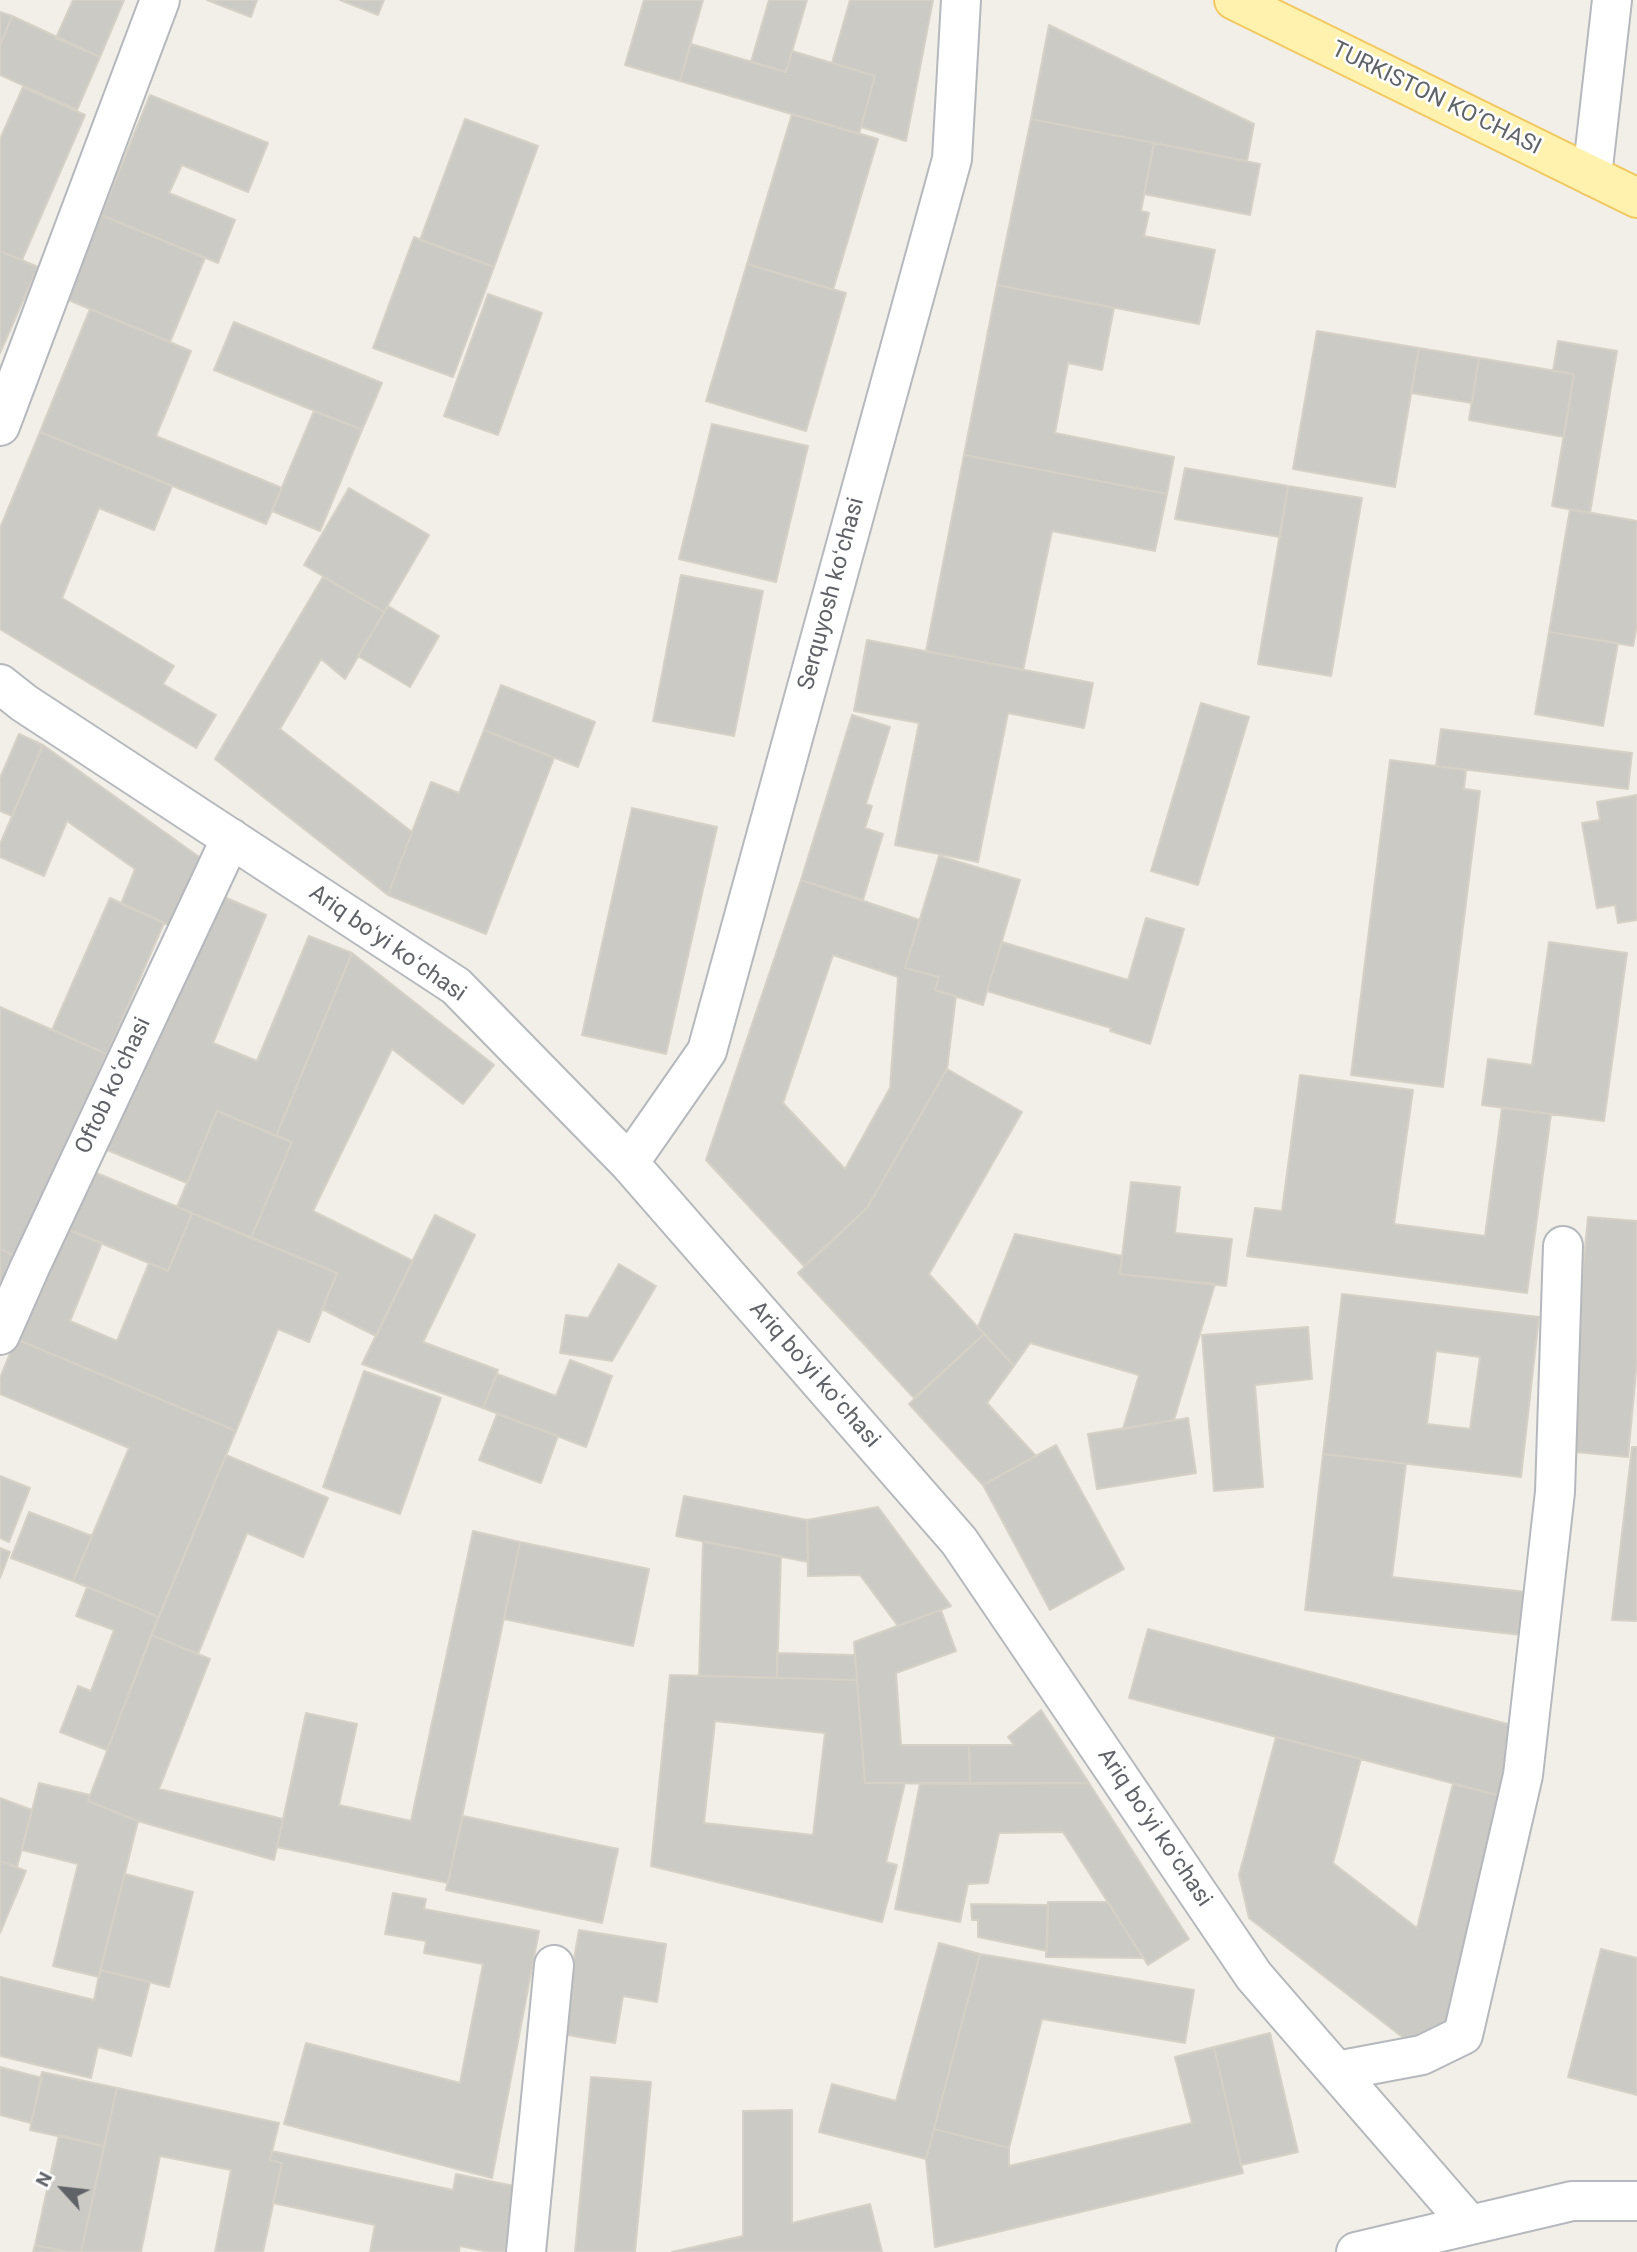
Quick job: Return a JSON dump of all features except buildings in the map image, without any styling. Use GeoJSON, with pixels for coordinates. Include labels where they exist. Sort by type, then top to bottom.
{"type":"FeatureCollection","features":[{"type":"Feature","properties":{"kind":"main road","name":"TURKISTON KO’CHASI"},"geometry":{"type":"LineString","coordinates":[[1234,0],[1637,198]]}},
{"type":"Feature","properties":{"kind":"street"},"geometry":{"type":"LineString","coordinates":[[0,426],[160,0]]}},
{"type":"Feature","properties":{"kind":"street","name":"Serquyosh koʻchasi"},"geometry":{"type":"LineString","coordinates":[[629,1163],[707,1051],[952,159],[961,0]]}},
{"type":"Feature","properties":{"kind":"street"},"geometry":{"type":"LineString","coordinates":[[1592,176],[1612,0]]}},
{"type":"Feature","properties":{"kind":"street","name":"Ariq boʻyi koʻchasi"},"geometry":{"type":"LineString","coordinates":[[0,684],[24,703],[456,986],[629,1163],[959,1541],[1254,1976],[1470,2225]]}},
{"type":"Feature","properties":{"kind":"street","name":"Oftob koʻchasi"},"geometry":{"type":"LineString","coordinates":[[0,1335],[35,1254],[231,838]]}},
{"type":"Feature","properties":{"kind":"street"},"geometry":{"type":"LineString","coordinates":[[1336,2071],[1422,2055],[1463,2035],[1523,1775],[1555,1492],[1563,1246]]}},
{"type":"Feature","properties":{"kind":"street"},"geometry":{"type":"LineString","coordinates":[[526,2252],[554,1965]]}},
{"type":"Feature","properties":{"kind":"street"},"geometry":{"type":"LineString","coordinates":[[1356,2252],[1572,2201],[1637,2201]]}}]}
